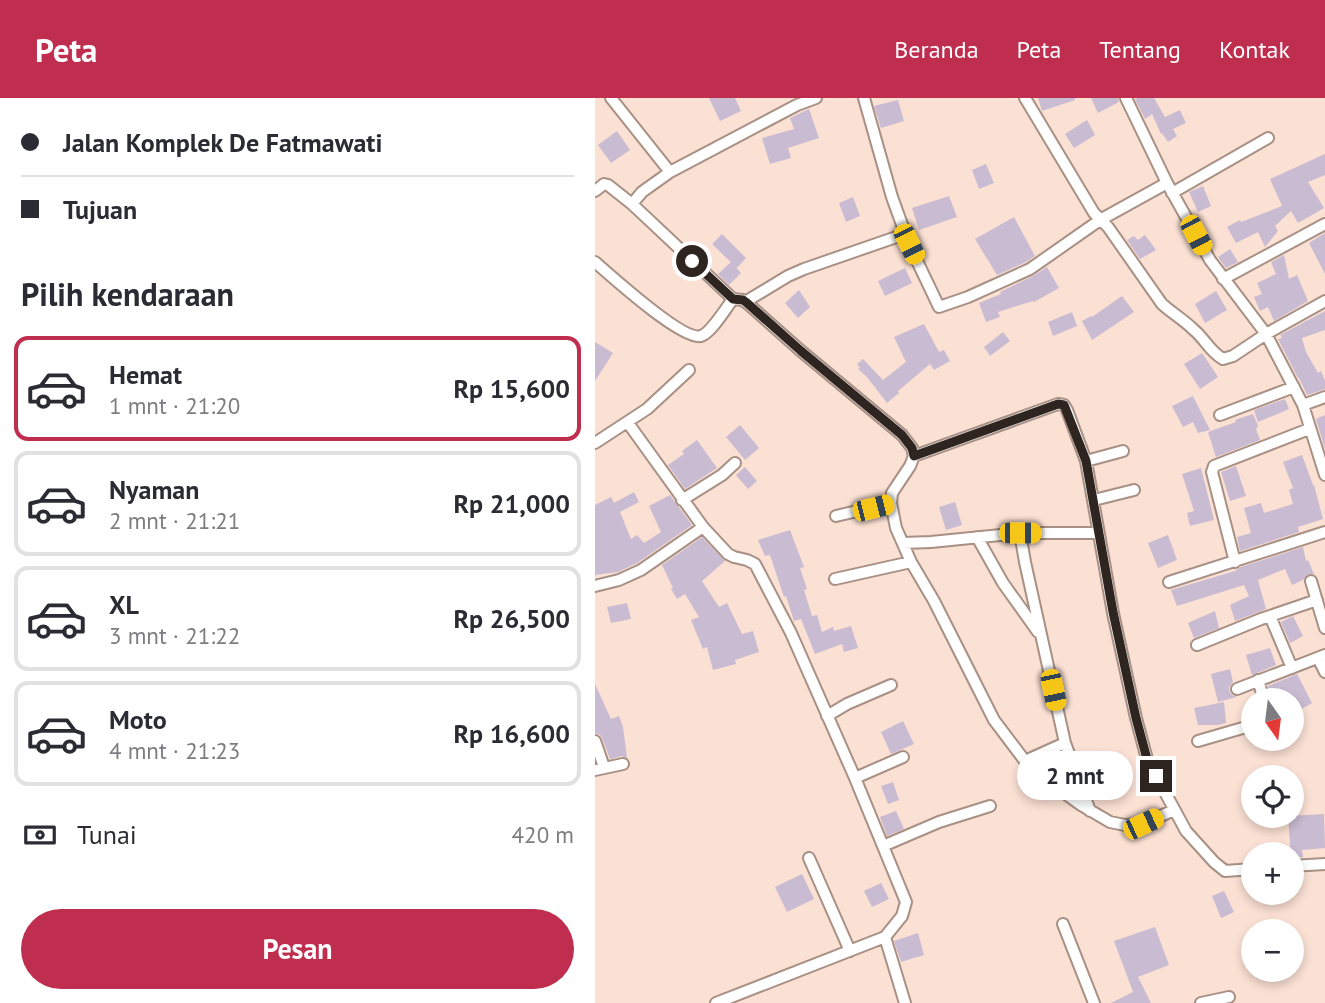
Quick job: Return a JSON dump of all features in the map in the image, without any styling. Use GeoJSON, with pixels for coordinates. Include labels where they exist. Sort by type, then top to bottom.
{"type":"FeatureCollection","features":[{"type":"Feature","properties":{"kind":"street"},"geometry":{"type":"LineString","coordinates":[[611,98],[670,172]]}},
{"type":"Feature","properties":{"kind":"street"},"geometry":{"type":"LineString","coordinates":[[632,204],[642,192],[670,172],[797,104],[816,98]]}},
{"type":"Feature","properties":{"kind":"street"},"geometry":{"type":"LineString","coordinates":[[863,98],[905,234],[939,307],[1030,269],[1100,220],[1268,138]]}},
{"type":"Feature","properties":{"kind":"street"},"geometry":{"type":"LineString","coordinates":[[1025,98],[1094,213],[1108,227],[1162,304],[1198,333],[1215,355],[1223,359],[1233,356],[1325,301]]}},
{"type":"Feature","properties":{"kind":"street"},"geometry":{"type":"LineString","coordinates":[[1126,98],[1170,188],[1210,260],[1266,334],[1294,387],[1303,405],[1325,475]]}},
{"type":"Feature","properties":{"kind":"street"},"geometry":{"type":"LineString","coordinates":[[595,191],[604,184],[608,185],[632,204],[733,299],[745,302],[902,435],[912,448],[914,456],[910,466],[892,493],[891,503],[896,528],[994,720],[1031,769],[1055,788],[1110,822],[1143,824],[1174,810]]}},
{"type":"Feature","properties":{"kind":"street"},"geometry":{"type":"LineString","coordinates":[[1223,279],[1325,224]]}},
{"type":"Feature","properties":{"kind":"street"},"geometry":{"type":"LineString","coordinates":[[745,302],[804,269],[905,234]]}},
{"type":"Feature","properties":{"kind":"street"},"geometry":{"type":"LineString","coordinates":[[595,262],[633,296],[692,335],[706,333],[733,299]]}},
{"type":"Feature","properties":{"kind":"street"},"geometry":{"type":"LineString","coordinates":[[595,443],[628,423],[666,393],[689,370]]}},
{"type":"Feature","properties":{"kind":"street"},"geometry":{"type":"LineString","coordinates":[[1220,415],[1294,387]]}},
{"type":"Feature","properties":{"kind":"street"},"geometry":{"type":"LineString","coordinates":[[1303,405],[1325,397]]}},
{"type":"Feature","properties":{"kind":"street"},"geometry":{"type":"LineString","coordinates":[[914,456],[1058,404],[1064,405],[1086,461],[1113,612],[1147,759],[1186,831],[1225,871],[1241,870]]}},
{"type":"Feature","properties":{"kind":"street"},"geometry":{"type":"LineString","coordinates":[[628,423],[703,527],[728,554],[755,564],[791,633],[906,902],[902,916],[885,937],[716,1003]]}},
{"type":"Feature","properties":{"kind":"street"},"geometry":{"type":"LineString","coordinates":[[1235,562],[1212,472],[1214,466],[1309,429]]}},
{"type":"Feature","properties":{"kind":"street"},"geometry":{"type":"LineString","coordinates":[[1086,461],[1123,451]]}},
{"type":"Feature","properties":{"kind":"street"},"geometry":{"type":"LineString","coordinates":[[682,500],[722,475],[735,463]]}},
{"type":"Feature","properties":{"kind":"street"},"geometry":{"type":"LineString","coordinates":[[1094,499],[1134,490]]}},
{"type":"Feature","properties":{"kind":"street"},"geometry":{"type":"LineString","coordinates":[[836,516],[891,503]]}},
{"type":"Feature","properties":{"kind":"street"},"geometry":{"type":"LineString","coordinates":[[595,586],[619,580],[641,570],[703,527]]}},
{"type":"Feature","properties":{"kind":"street"},"geometry":{"type":"LineString","coordinates":[[1169,582],[1325,532]]}},
{"type":"Feature","properties":{"kind":"street"},"geometry":{"type":"LineString","coordinates":[[903,543],[1020,533],[1099,533]]}},
{"type":"Feature","properties":{"kind":"street"},"geometry":{"type":"LineString","coordinates":[[1020,533],[1065,743],[1090,811]]}},
{"type":"Feature","properties":{"kind":"street"},"geometry":{"type":"LineString","coordinates":[[977,537],[1003,583],[1041,637]]}},
{"type":"Feature","properties":{"kind":"street"},"geometry":{"type":"LineString","coordinates":[[835,579],[911,562]]}},
{"type":"Feature","properties":{"kind":"street"},"geometry":{"type":"LineString","coordinates":[[1311,581],[1325,628]]}},
{"type":"Feature","properties":{"kind":"street"},"geometry":{"type":"LineString","coordinates":[[1197,645],[1317,600]]}},
{"type":"Feature","properties":{"kind":"street"},"geometry":{"type":"LineString","coordinates":[[1271,616],[1292,668]]}},
{"type":"Feature","properties":{"kind":"street"},"geometry":{"type":"LineString","coordinates":[[1237,689],[1322,657],[1325,672]]}},
{"type":"Feature","properties":{"kind":"street"},"geometry":{"type":"LineString","coordinates":[[1258,680],[1260,688]]}},
{"type":"Feature","properties":{"kind":"street"},"geometry":{"type":"LineString","coordinates":[[827,716],[891,685]]}},
{"type":"Feature","properties":{"kind":"street"},"geometry":{"type":"LineString","coordinates":[[1198,741],[1241,728]]}},
{"type":"Feature","properties":{"kind":"street"},"geometry":{"type":"LineString","coordinates":[[595,741],[599,769],[623,764]]}},
{"type":"Feature","properties":{"kind":"street"},"geometry":{"type":"LineString","coordinates":[[1025,761],[1065,743]]}},
{"type":"Feature","properties":{"kind":"street"},"geometry":{"type":"LineString","coordinates":[[855,778],[903,758]]}},
{"type":"Feature","properties":{"kind":"street"},"geometry":{"type":"LineString","coordinates":[[883,846],[990,806]]}},
{"type":"Feature","properties":{"kind":"street"},"geometry":{"type":"LineString","coordinates":[[809,858],[850,951]]}},
{"type":"Feature","properties":{"kind":"street"},"geometry":{"type":"LineString","coordinates":[[1304,865],[1325,864]]}},
{"type":"Feature","properties":{"kind":"street"},"geometry":{"type":"LineString","coordinates":[[1063,924],[1094,1003]]}},
{"type":"Feature","properties":{"kind":"street"},"geometry":{"type":"LineString","coordinates":[[885,937],[905,1003]]}},
{"type":"Feature","properties":{"kind":"street"},"geometry":{"type":"LineString","coordinates":[[1201,1003],[1229,997]]}},
{"type":"Feature","properties":{"kind":"building"},"geometry":{"type":"Polygon","coordinates":[[[709,98],[735,98],[741,111],[720,121],[709,98]]]}},
{"type":"Feature","properties":{"kind":"building"},"geometry":{"type":"Polygon","coordinates":[[[1038,98],[1075,98],[1075,100],[1042,111],[1038,98]]]}},
{"type":"Feature","properties":{"kind":"building"},"geometry":{"type":"Polygon","coordinates":[[[1091,98],[1118,98],[1119,102],[1098,113],[1091,98]]]}},
{"type":"Feature","properties":{"kind":"building"},"geometry":{"type":"Polygon","coordinates":[[[1154,98],[1165,117],[1180,110],[1186,123],[1173,129],[1177,136],[1168,142],[1161,134],[1152,114],[1145,119],[1135,99],[1154,98]]]}},
{"type":"Feature","properties":{"kind":"building"},"geometry":{"type":"Polygon","coordinates":[[[898,100],[904,121],[881,128],[874,106],[898,100]]]}},
{"type":"Feature","properties":{"kind":"building"},"geometry":{"type":"Polygon","coordinates":[[[809,109],[819,138],[788,148],[791,158],[770,164],[762,138],[794,129],[790,118],[809,109]]]}},
{"type":"Feature","properties":{"kind":"building"},"geometry":{"type":"Polygon","coordinates":[[[1087,120],[1095,135],[1074,148],[1065,134],[1087,120]]]}},
{"type":"Feature","properties":{"kind":"building"},"geometry":{"type":"Polygon","coordinates":[[[617,131],[630,150],[611,163],[598,145],[617,131]]]}},
{"type":"Feature","properties":{"kind":"building"},"geometry":{"type":"Polygon","coordinates":[[[1325,154],[1325,175],[1308,182],[1324,208],[1298,223],[1291,211],[1275,226],[1278,231],[1265,247],[1258,232],[1236,243],[1227,227],[1282,206],[1270,179],[1325,154]]]}},
{"type":"Feature","properties":{"kind":"building"},"geometry":{"type":"Polygon","coordinates":[[[986,164],[994,183],[979,189],[972,170],[986,164]]]}},
{"type":"Feature","properties":{"kind":"building"},"geometry":{"type":"Polygon","coordinates":[[[1203,186],[1211,206],[1198,212],[1189,192],[1203,186]]]}},
{"type":"Feature","properties":{"kind":"building"},"geometry":{"type":"Polygon","coordinates":[[[949,196],[957,217],[919,230],[912,208],[949,196]]]}},
{"type":"Feature","properties":{"kind":"building"},"geometry":{"type":"Polygon","coordinates":[[[853,197],[860,216],[846,222],[839,203],[853,197]]]}},
{"type":"Feature","properties":{"kind":"building"},"geometry":{"type":"Polygon","coordinates":[[[1014,217],[1035,256],[997,275],[975,239],[1014,217]]]}},
{"type":"Feature","properties":{"kind":"building"},"geometry":{"type":"Polygon","coordinates":[[[1325,233],[1325,274],[1309,243],[1325,233]]]}},
{"type":"Feature","properties":{"kind":"building"},"geometry":{"type":"Polygon","coordinates":[[[722,234],[746,258],[737,268],[712,244],[722,234]]]}},
{"type":"Feature","properties":{"kind":"building"},"geometry":{"type":"Polygon","coordinates":[[[1145,235],[1156,250],[1140,259],[1127,240],[1134,236],[1138,240],[1145,235]]]}},
{"type":"Feature","properties":{"kind":"building"},"geometry":{"type":"Polygon","coordinates":[[[1230,249],[1238,262],[1226,268],[1218,257],[1230,249]]]}},
{"type":"Feature","properties":{"kind":"building"},"geometry":{"type":"Polygon","coordinates":[[[1284,255],[1289,279],[1297,275],[1308,301],[1274,321],[1268,307],[1260,311],[1254,297],[1262,294],[1257,283],[1276,274],[1271,262],[1284,255]]]}},
{"type":"Feature","properties":{"kind":"building"},"geometry":{"type":"Polygon","coordinates":[[[731,262],[741,273],[729,285],[718,274],[731,262]]]}},
{"type":"Feature","properties":{"kind":"building"},"geometry":{"type":"Polygon","coordinates":[[[1047,267],[1059,288],[1034,302],[998,312],[1000,317],[986,322],[979,303],[1001,294],[1000,292],[1047,267]]]}},
{"type":"Feature","properties":{"kind":"building"},"geometry":{"type":"Polygon","coordinates":[[[905,268],[912,283],[885,296],[878,281],[905,268]]]}},
{"type":"Feature","properties":{"kind":"building"},"geometry":{"type":"Polygon","coordinates":[[[799,290],[810,307],[798,318],[785,303],[799,290]]]}},
{"type":"Feature","properties":{"kind":"building"},"geometry":{"type":"Polygon","coordinates":[[[1216,291],[1227,310],[1205,323],[1195,304],[1216,291]]]}},
{"type":"Feature","properties":{"kind":"building"},"geometry":{"type":"Polygon","coordinates":[[[1122,296],[1134,312],[1092,340],[1082,321],[1122,296]]]}},
{"type":"Feature","properties":{"kind":"building"},"geometry":{"type":"Polygon","coordinates":[[[1325,311],[1325,330],[1302,338],[1306,352],[1318,373],[1321,371],[1325,381],[1325,389],[1307,395],[1278,339],[1282,338],[1280,335],[1325,311]]]}},
{"type":"Feature","properties":{"kind":"building"},"geometry":{"type":"Polygon","coordinates":[[[1072,312],[1077,326],[1053,336],[1048,322],[1072,312]]]}},
{"type":"Feature","properties":{"kind":"building"},"geometry":{"type":"Polygon","coordinates":[[[924,324],[939,352],[944,350],[950,361],[934,370],[930,364],[887,403],[858,369],[860,368],[857,364],[863,359],[883,380],[906,362],[894,337],[924,324]]]}},
{"type":"Feature","properties":{"kind":"building"},"geometry":{"type":"Polygon","coordinates":[[[1003,332],[1010,341],[990,356],[984,347],[1003,332]]]}},
{"type":"Feature","properties":{"kind":"building"},"geometry":{"type":"Polygon","coordinates":[[[595,342],[613,353],[595,381],[595,342]]]}},
{"type":"Feature","properties":{"kind":"building"},"geometry":{"type":"Polygon","coordinates":[[[1202,353],[1218,377],[1200,389],[1184,364],[1202,353]]]}},
{"type":"Feature","properties":{"kind":"building"},"geometry":{"type":"Polygon","coordinates":[[[1193,396],[1210,430],[1198,433],[1193,422],[1183,427],[1172,406],[1193,396]]]}},
{"type":"Feature","properties":{"kind":"building"},"geometry":{"type":"Polygon","coordinates":[[[1285,399],[1289,409],[1258,422],[1254,410],[1285,399]]]}},
{"type":"Feature","properties":{"kind":"building"},"geometry":{"type":"Polygon","coordinates":[[[1253,414],[1260,440],[1216,457],[1208,432],[1253,414]]]}},
{"type":"Feature","properties":{"kind":"building"},"geometry":{"type":"Polygon","coordinates":[[[1325,415],[1325,449],[1316,419],[1325,415]]]}},
{"type":"Feature","properties":{"kind":"building"},"geometry":{"type":"Polygon","coordinates":[[[740,425],[759,448],[745,460],[726,437],[740,425]]]}},
{"type":"Feature","properties":{"kind":"building"},"geometry":{"type":"Polygon","coordinates":[[[697,440],[717,468],[685,489],[668,465],[684,454],[682,451],[697,440]]]}},
{"type":"Feature","properties":{"kind":"building"},"geometry":{"type":"Polygon","coordinates":[[[1302,455],[1323,519],[1298,527],[1299,532],[1240,551],[1237,537],[1251,533],[1244,508],[1261,503],[1264,513],[1293,504],[1289,490],[1293,488],[1283,462],[1302,455]]]}},
{"type":"Feature","properties":{"kind":"building"},"geometry":{"type":"Polygon","coordinates":[[[1236,466],[1246,496],[1230,501],[1221,472],[1236,466]]]}},
{"type":"Feature","properties":{"kind":"building"},"geometry":{"type":"Polygon","coordinates":[[[745,467],[757,481],[748,489],[736,475],[745,467]]]}},
{"type":"Feature","properties":{"kind":"building"},"geometry":{"type":"Polygon","coordinates":[[[1201,468],[1214,520],[1190,526],[1187,513],[1194,511],[1182,474],[1201,468]]]}},
{"type":"Feature","properties":{"kind":"building"},"geometry":{"type":"Polygon","coordinates":[[[634,492],[639,502],[620,512],[631,539],[637,535],[644,543],[661,532],[649,506],[670,495],[692,525],[637,563],[618,572],[595,575],[595,505],[611,497],[614,503],[634,492]]]}},
{"type":"Feature","properties":{"kind":"building"},"geometry":{"type":"Polygon","coordinates":[[[955,502],[962,525],[946,530],[939,507],[955,502]]]}},
{"type":"Feature","properties":{"kind":"building"},"geometry":{"type":"Polygon","coordinates":[[[790,530],[804,567],[800,568],[812,616],[817,615],[822,632],[833,627],[834,631],[851,626],[858,648],[844,652],[842,644],[815,654],[801,619],[794,621],[770,555],[765,556],[758,540],[790,530]]]}},
{"type":"Feature","properties":{"kind":"building"},"geometry":{"type":"Polygon","coordinates":[[[1168,535],[1177,560],[1158,568],[1148,543],[1168,535]]]}},
{"type":"Feature","properties":{"kind":"building"},"geometry":{"type":"Polygon","coordinates":[[[702,537],[725,561],[702,581],[719,607],[727,603],[742,634],[753,631],[759,652],[735,660],[736,664],[713,670],[707,647],[703,649],[691,620],[699,617],[685,594],[677,599],[662,565],[702,537]]]}},
{"type":"Feature","properties":{"kind":"building"},"geometry":{"type":"Polygon","coordinates":[[[1303,547],[1306,561],[1308,560],[1314,574],[1308,574],[1303,580],[1292,585],[1285,569],[1258,580],[1266,609],[1235,621],[1230,605],[1249,596],[1244,585],[1177,606],[1171,590],[1303,547]]]}},
{"type":"Feature","properties":{"kind":"building"},"geometry":{"type":"Polygon","coordinates":[[[627,603],[631,619],[611,623],[607,607],[627,603]]]}},
{"type":"Feature","properties":{"kind":"building"},"geometry":{"type":"Polygon","coordinates":[[[1215,611],[1219,628],[1194,638],[1188,623],[1215,611]]]}},
{"type":"Feature","properties":{"kind":"building"},"geometry":{"type":"Polygon","coordinates":[[[1293,616],[1303,636],[1290,643],[1281,622],[1293,616]]]}},
{"type":"Feature","properties":{"kind":"building"},"geometry":{"type":"Polygon","coordinates":[[[1270,648],[1276,665],[1252,675],[1246,655],[1270,648]]]}},
{"type":"Feature","properties":{"kind":"building"},"geometry":{"type":"Polygon","coordinates":[[[1230,669],[1233,682],[1229,691],[1237,697],[1218,702],[1211,674],[1230,669]]]}},
{"type":"Feature","properties":{"kind":"building"},"geometry":{"type":"Polygon","coordinates":[[[1297,674],[1312,703],[1304,708],[1304,688],[1268,686],[1297,674]]]}},
{"type":"Feature","properties":{"kind":"building"},"geometry":{"type":"Polygon","coordinates":[[[595,684],[611,719],[619,716],[627,758],[622,756],[610,759],[602,738],[595,733],[595,684]]]}},
{"type":"Feature","properties":{"kind":"building"},"geometry":{"type":"Polygon","coordinates":[[[1224,702],[1226,723],[1198,725],[1194,708],[1224,702]]]}},
{"type":"Feature","properties":{"kind":"building"},"geometry":{"type":"Polygon","coordinates":[[[903,721],[914,744],[891,754],[881,732],[903,721]]]}},
{"type":"Feature","properties":{"kind":"building"},"geometry":{"type":"Polygon","coordinates":[[[893,782],[899,800],[888,804],[881,786],[893,782]]]}},
{"type":"Feature","properties":{"kind":"building"},"geometry":{"type":"Polygon","coordinates":[[[896,811],[904,829],[887,836],[880,817],[896,811]]]}},
{"type":"Feature","properties":{"kind":"building"},"geometry":{"type":"Polygon","coordinates":[[[1324,814],[1325,848],[1304,850],[1304,842],[1290,842],[1289,828],[1304,828],[1304,815],[1324,814]]]}},
{"type":"Feature","properties":{"kind":"building"},"geometry":{"type":"Polygon","coordinates":[[[802,874],[814,899],[787,912],[775,887],[802,874]]]}},
{"type":"Feature","properties":{"kind":"building"},"geometry":{"type":"Polygon","coordinates":[[[881,883],[889,899],[872,907],[864,891],[881,883]]]}},
{"type":"Feature","properties":{"kind":"building"},"geometry":{"type":"Polygon","coordinates":[[[1224,891],[1234,912],[1221,918],[1212,896],[1224,891]]]}},
{"type":"Feature","properties":{"kind":"building"},"geometry":{"type":"Polygon","coordinates":[[[1155,927],[1169,965],[1138,977],[1151,1003],[1111,1003],[1133,992],[1114,941],[1155,927]]]}},
{"type":"Feature","properties":{"kind":"building"},"geometry":{"type":"Polygon","coordinates":[[[918,933],[924,955],[901,962],[894,941],[918,933]]]}},
{"type":"Feature","properties":{"kind":"route"},"geometry":{"type":"LineString","coordinates":[[692,261],[733,299],[747,303],[902,435],[912,448],[914,456],[1058,404],[1064,405],[1086,461],[1113,612],[1136,718],[1147,759],[1156,776]]}}]}
